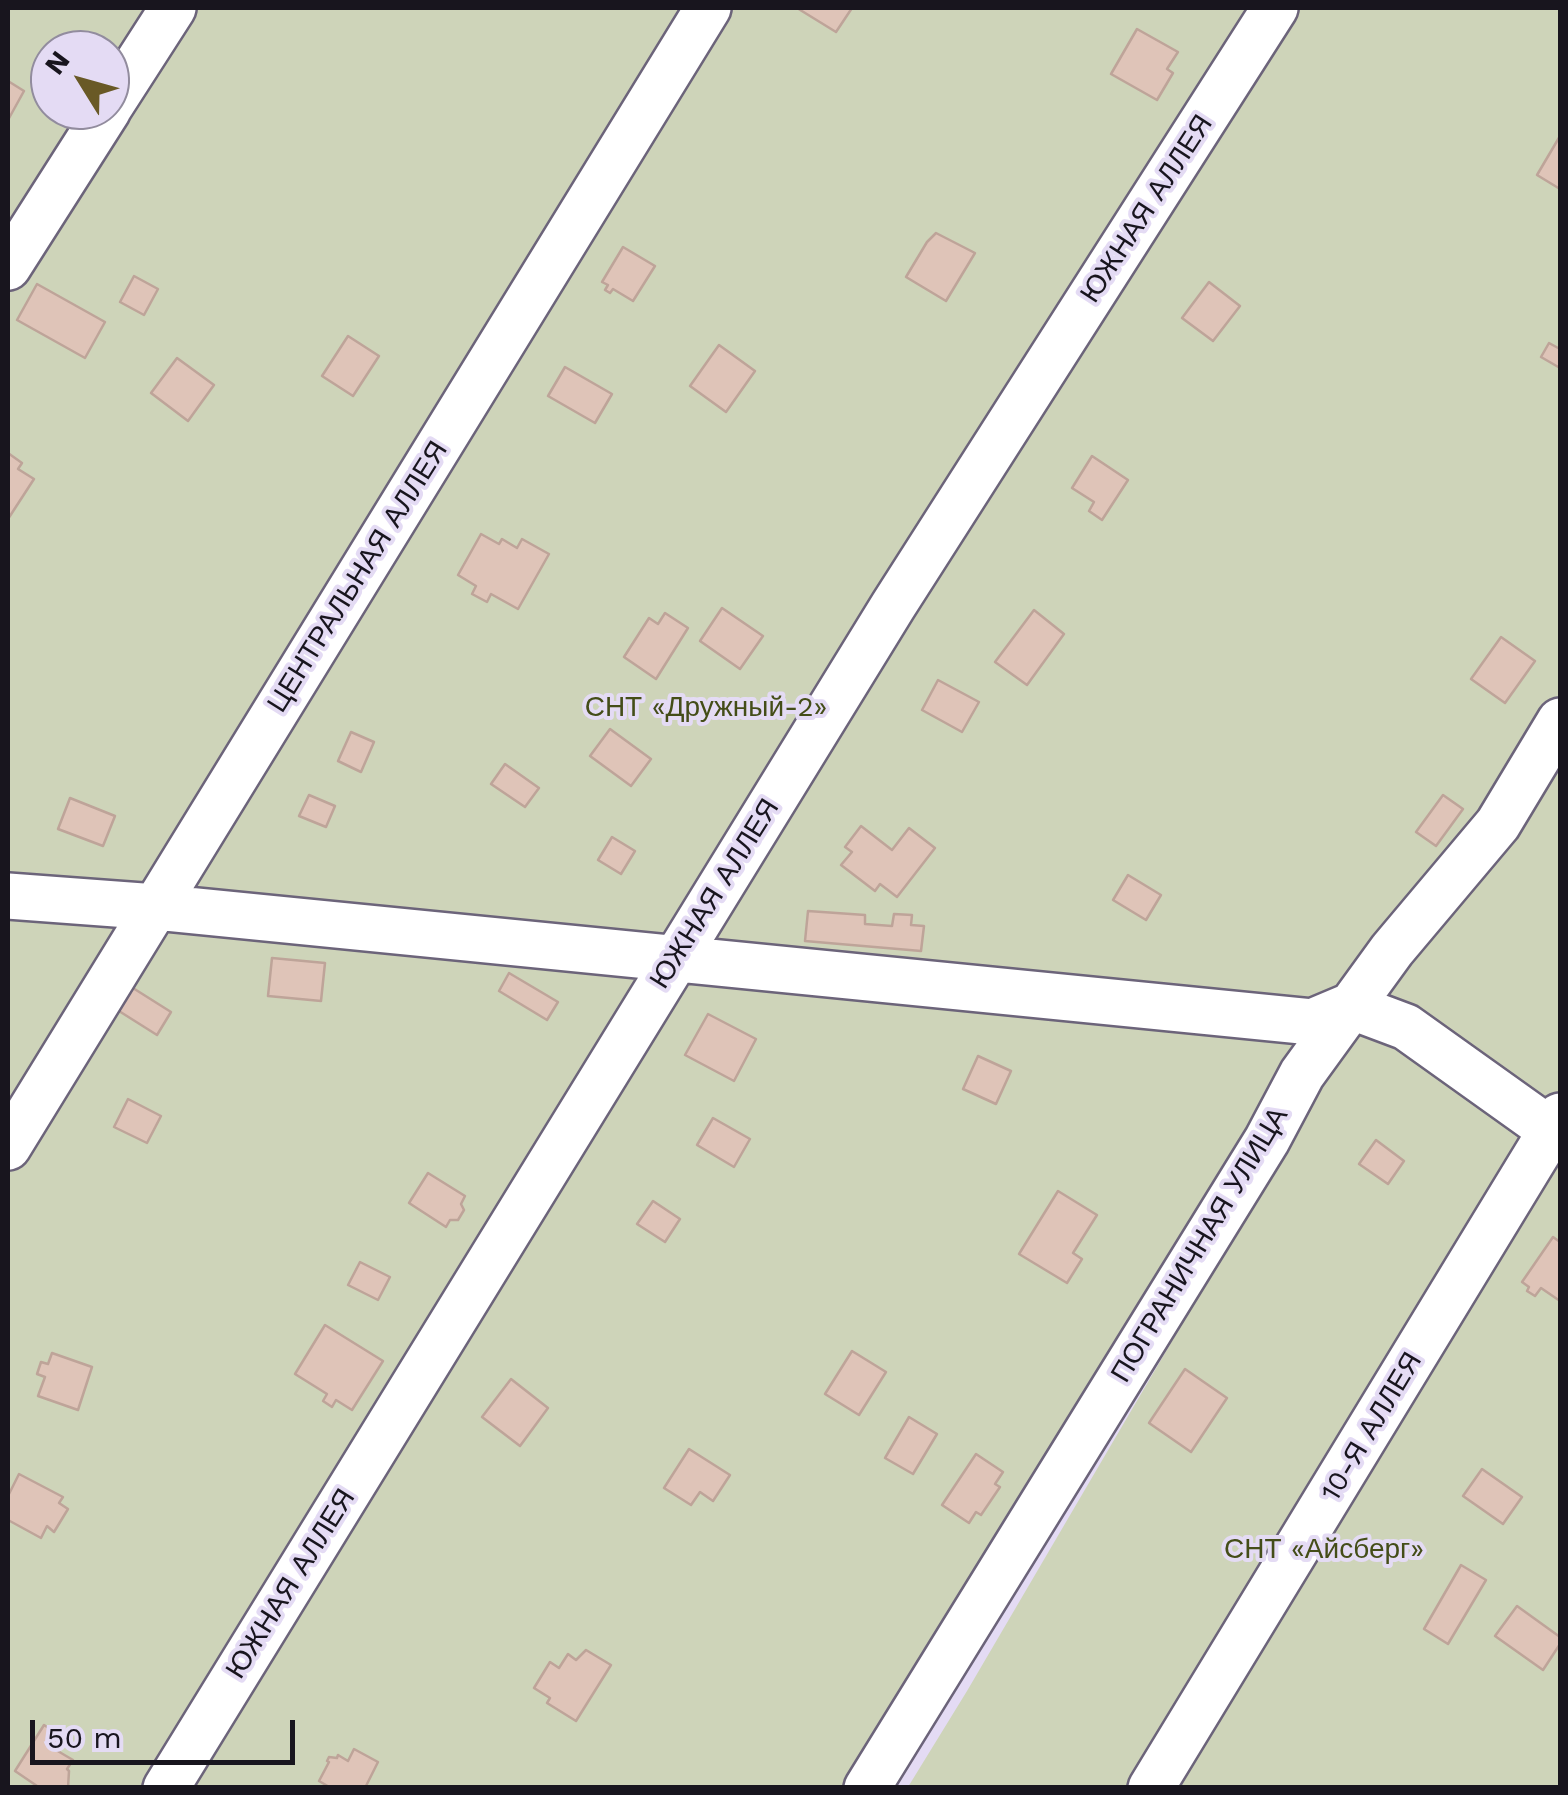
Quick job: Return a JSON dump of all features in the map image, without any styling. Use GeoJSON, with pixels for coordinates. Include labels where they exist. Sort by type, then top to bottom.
{"type":"FeatureCollection","features":[{"type":"Feature","properties":{"kind":"street"},"geometry":{"type":"LineString","coordinates":[[130,75],[173,8]]}},
{"type":"Feature","properties":{"kind":"street","name":"ЦЕНТРАЛЬНАЯ АЛЛЕЯ"},"geometry":{"type":"LineString","coordinates":[[8,1147],[708,8]]}},
{"type":"Feature","properties":{"kind":"street","name":"ЮЖНАЯ АЛЛЕЯ"},"geometry":{"type":"LineString","coordinates":[[166,1788],[893,606],[1275,8]]}},
{"type":"Feature","properties":{"kind":"street"},"geometry":{"type":"LineString","coordinates":[[8,267],[95,130]]}},
{"type":"Feature","properties":{"kind":"street","name":"ПОГРАНИЧНАЯ УЛИЦА"},"geometry":{"type":"LineString","coordinates":[[866,1788],[1267,1140],[1302,1074],[1392,950],[1498,824],[1560,721]]}},
{"type":"Feature","properties":{"kind":"street"},"geometry":{"type":"LineString","coordinates":[[8,896],[156,907],[1312,1022],[1350,1006],[1406,1027],[1557,1128]]}},
{"type":"Feature","properties":{"kind":"street","name":"10-Я АЛЛЕЯ"},"geometry":{"type":"LineString","coordinates":[[1151,1788],[1557,1128]]}},
{"type":"Feature","properties":{"kind":"green space","name":"СНТ «Дружный-2»"},"geometry":{"type":"Polygon","coordinates":[[[8,8],[1560,8],[1560,721],[1427,935],[1547,787],[1560,765],[1560,1787],[908,1787],[1343,1049],[867,1787],[8,1788],[8,8]]]}},
{"type":"Feature","properties":{"kind":"building"},"geometry":{"type":"Polygon","coordinates":[[[797,8],[852,8],[836,32],[797,8]]]}},
{"type":"Feature","properties":{"kind":"building"},"geometry":{"type":"Polygon","coordinates":[[[1137,29],[1178,52],[1167,69],[1173,73],[1157,100],[1111,74],[1137,29]]]}},
{"type":"Feature","properties":{"kind":"building"},"geometry":{"type":"Polygon","coordinates":[[[8,81],[24,91],[8,120],[8,81]]]}},
{"type":"Feature","properties":{"kind":"building"},"geometry":{"type":"Polygon","coordinates":[[[1560,136],[1560,189],[1537,175],[1560,136]]]}},
{"type":"Feature","properties":{"kind":"building"},"geometry":{"type":"Polygon","coordinates":[[[936,233],[975,253],[946,301],[906,277],[936,233]]]}},
{"type":"Feature","properties":{"kind":"building"},"geometry":{"type":"Polygon","coordinates":[[[623,247],[655,266],[633,301],[613,289],[610,293],[605,290],[608,285],[602,282],[623,247]]]}},
{"type":"Feature","properties":{"kind":"building"},"geometry":{"type":"Polygon","coordinates":[[[134,276],[158,289],[144,315],[120,302],[134,276]]]}},
{"type":"Feature","properties":{"kind":"building"},"geometry":{"type":"Polygon","coordinates":[[[1209,282],[1240,306],[1213,341],[1182,318],[1209,282]]]}},
{"type":"Feature","properties":{"kind":"building"},"geometry":{"type":"Polygon","coordinates":[[[37,284],[105,322],[85,358],[17,320],[37,284]]]}},
{"type":"Feature","properties":{"kind":"building"},"geometry":{"type":"Polygon","coordinates":[[[348,336],[379,356],[353,396],[322,376],[348,336]]]}},
{"type":"Feature","properties":{"kind":"building"},"geometry":{"type":"Polygon","coordinates":[[[1549,343],[1560,349],[1560,368],[1541,357],[1549,343]]]}},
{"type":"Feature","properties":{"kind":"building"},"geometry":{"type":"Polygon","coordinates":[[[719,345],[755,371],[726,412],[690,386],[719,345]]]}},
{"type":"Feature","properties":{"kind":"building"},"geometry":{"type":"Polygon","coordinates":[[[177,358],[214,385],[188,421],[151,393],[177,358]]]}},
{"type":"Feature","properties":{"kind":"building"},"geometry":{"type":"Polygon","coordinates":[[[565,367],[612,394],[595,423],[548,396],[565,367]]]}},
{"type":"Feature","properties":{"kind":"building"},"geometry":{"type":"Polygon","coordinates":[[[8,453],[22,463],[18,469],[34,479],[8,519],[8,453]]]}},
{"type":"Feature","properties":{"kind":"building"},"geometry":{"type":"Polygon","coordinates":[[[1092,456],[1128,480],[1102,520],[1089,511],[1094,502],[1072,488],[1092,456]]]}},
{"type":"Feature","properties":{"kind":"building"},"geometry":{"type":"Polygon","coordinates":[[[481,534],[517,548],[522,539],[549,554],[518,609],[491,594],[487,602],[472,594],[476,586],[458,575],[481,534]]]}},
{"type":"Feature","properties":{"kind":"building"},"geometry":{"type":"Polygon","coordinates":[[[722,608],[763,636],[740,669],[700,641],[722,608]]]}},
{"type":"Feature","properties":{"kind":"building"},"geometry":{"type":"Polygon","coordinates":[[[1034,610],[1064,634],[1027,685],[995,662],[1034,610]]]}},
{"type":"Feature","properties":{"kind":"building"},"geometry":{"type":"Polygon","coordinates":[[[665,613],[688,628],[656,679],[624,657],[649,618],[658,624],[665,613]]]}},
{"type":"Feature","properties":{"kind":"building"},"geometry":{"type":"Polygon","coordinates":[[[1501,637],[1535,661],[1505,703],[1471,679],[1501,637]]]}},
{"type":"Feature","properties":{"kind":"building"},"geometry":{"type":"Polygon","coordinates":[[[938,680],[979,702],[962,732],[922,710],[938,680]]]}},
{"type":"Feature","properties":{"kind":"building"},"geometry":{"type":"Polygon","coordinates":[[[610,729],[651,759],[631,786],[590,756],[610,729]]]}},
{"type":"Feature","properties":{"kind":"building"},"geometry":{"type":"Polygon","coordinates":[[[351,732],[374,742],[361,772],[338,761],[351,732]]]}},
{"type":"Feature","properties":{"kind":"building"},"geometry":{"type":"Polygon","coordinates":[[[505,764],[539,788],[525,807],[491,784],[505,764]]]}},
{"type":"Feature","properties":{"kind":"building"},"geometry":{"type":"Polygon","coordinates":[[[309,795],[335,806],[326,827],[299,816],[309,795]]]}},
{"type":"Feature","properties":{"kind":"building"},"geometry":{"type":"Polygon","coordinates":[[[1443,795],[1463,809],[1436,846],[1416,832],[1443,795]]]}},
{"type":"Feature","properties":{"kind":"building"},"geometry":{"type":"Polygon","coordinates":[[[70,798],[115,816],[103,846],[58,829],[70,798]]]}},
{"type":"Feature","properties":{"kind":"building"},"geometry":{"type":"Polygon","coordinates":[[[861,826],[892,850],[909,828],[935,848],[897,897],[880,884],[875,891],[841,865],[852,852],[845,847],[861,826]]]}},
{"type":"Feature","properties":{"kind":"building"},"geometry":{"type":"Polygon","coordinates":[[[612,837],[635,851],[621,874],[598,860],[612,837]]]}},
{"type":"Feature","properties":{"kind":"building"},"geometry":{"type":"Polygon","coordinates":[[[1128,875],[1161,895],[1146,920],[1113,900],[1128,875]]]}},
{"type":"Feature","properties":{"kind":"building"},"geometry":{"type":"Polygon","coordinates":[[[808,911],[865,915],[865,924],[892,926],[894,914],[912,915],[911,925],[924,926],[921,951],[805,941],[808,911]]]}},
{"type":"Feature","properties":{"kind":"building"},"geometry":{"type":"Polygon","coordinates":[[[272,958],[325,963],[321,1001],[268,996],[272,958]]]}},
{"type":"Feature","properties":{"kind":"building"},"geometry":{"type":"Polygon","coordinates":[[[509,973],[558,1002],[547,1020],[499,991],[509,973]]]}},
{"type":"Feature","properties":{"kind":"building"},"geometry":{"type":"Polygon","coordinates":[[[125,983],[171,1012],[157,1035],[111,1006],[125,983]]]}},
{"type":"Feature","properties":{"kind":"building"},"geometry":{"type":"Polygon","coordinates":[[[708,1014],[756,1039],[734,1081],[685,1055],[708,1014]]]}},
{"type":"Feature","properties":{"kind":"building"},"geometry":{"type":"Polygon","coordinates":[[[978,1056],[1011,1071],[996,1104],[963,1089],[978,1056]]]}},
{"type":"Feature","properties":{"kind":"building"},"geometry":{"type":"Polygon","coordinates":[[[128,1099],[161,1116],[147,1143],[114,1127],[128,1099]]]}},
{"type":"Feature","properties":{"kind":"building"},"geometry":{"type":"Polygon","coordinates":[[[713,1118],[750,1139],[734,1167],[697,1145],[713,1118]]]}},
{"type":"Feature","properties":{"kind":"building"},"geometry":{"type":"Polygon","coordinates":[[[1376,1140],[1404,1161],[1388,1184],[1359,1164],[1376,1140]]]}},
{"type":"Feature","properties":{"kind":"building"},"geometry":{"type":"Polygon","coordinates":[[[428,1173],[465,1196],[458,1220],[450,1220],[446,1227],[409,1203],[428,1173]]]}},
{"type":"Feature","properties":{"kind":"building"},"geometry":{"type":"Polygon","coordinates":[[[1058,1191],[1097,1215],[1073,1253],[1082,1259],[1067,1283],[1019,1254],[1058,1191]]]}},
{"type":"Feature","properties":{"kind":"building"},"geometry":{"type":"Polygon","coordinates":[[[653,1201],[680,1219],[665,1242],[637,1224],[653,1201]]]}},
{"type":"Feature","properties":{"kind":"building"},"geometry":{"type":"Polygon","coordinates":[[[1553,1237],[1560,1242],[1560,1301],[1541,1288],[1535,1296],[1522,1282],[1553,1237]]]}},
{"type":"Feature","properties":{"kind":"building"},"geometry":{"type":"Polygon","coordinates":[[[360,1262],[390,1277],[378,1300],[348,1285],[360,1262]]]}},
{"type":"Feature","properties":{"kind":"building"},"geometry":{"type":"Polygon","coordinates":[[[325,1325],[383,1361],[352,1410],[336,1400],[332,1407],[323,1401],[327,1394],[295,1374],[325,1325]]]}},
{"type":"Feature","properties":{"kind":"building"},"geometry":{"type":"Polygon","coordinates":[[[852,1351],[886,1372],[859,1415],[825,1394],[852,1351]]]}},
{"type":"Feature","properties":{"kind":"building"},"geometry":{"type":"Polygon","coordinates":[[[52,1353],[92,1367],[78,1410],[38,1396],[45,1377],[37,1374],[41,1362],[48,1364],[52,1353]]]}},
{"type":"Feature","properties":{"kind":"building"},"geometry":{"type":"Polygon","coordinates":[[[1185,1369],[1227,1398],[1191,1452],[1149,1423],[1185,1369]]]}},
{"type":"Feature","properties":{"kind":"building"},"geometry":{"type":"Polygon","coordinates":[[[511,1379],[548,1408],[520,1446],[482,1417],[511,1379]]]}},
{"type":"Feature","properties":{"kind":"building"},"geometry":{"type":"Polygon","coordinates":[[[909,1417],[937,1434],[913,1474],[885,1458],[909,1417]]]}},
{"type":"Feature","properties":{"kind":"building"},"geometry":{"type":"Polygon","coordinates":[[[689,1449],[730,1475],[713,1501],[700,1492],[691,1505],[664,1488],[689,1449]]]}},
{"type":"Feature","properties":{"kind":"building"},"geometry":{"type":"Polygon","coordinates":[[[976,1454],[1003,1472],[995,1484],[1000,1487],[981,1515],[976,1512],[969,1523],[942,1505],[976,1454]]]}},
{"type":"Feature","properties":{"kind":"building"},"geometry":{"type":"Polygon","coordinates":[[[1482,1469],[1522,1497],[1503,1524],[1463,1496],[1482,1469]]]}},
{"type":"Feature","properties":{"kind":"building"},"geometry":{"type":"Polygon","coordinates":[[[19,1474],[63,1497],[59,1503],[68,1509],[54,1532],[47,1526],[41,1538],[8,1520],[8,1496],[19,1474]]]}},
{"type":"Feature","properties":{"kind":"building"},"geometry":{"type":"Polygon","coordinates":[[[1461,1565],[1486,1580],[1448,1644],[1424,1629],[1461,1565]]]}},
{"type":"Feature","properties":{"kind":"building"},"geometry":{"type":"Polygon","coordinates":[[[1517,1606],[1560,1637],[1560,1644],[1543,1670],[1495,1636],[1517,1606]]]}},
{"type":"Feature","properties":{"kind":"building"},"geometry":{"type":"Polygon","coordinates":[[[586,1650],[611,1665],[576,1721],[547,1703],[550,1698],[534,1688],[550,1662],[559,1668],[568,1654],[576,1660],[586,1650]]]}},
{"type":"Feature","properties":{"kind":"building"},"geometry":{"type":"Polygon","coordinates":[[[44,1725],[64,1738],[56,1750],[73,1760],[67,1769],[68,1788],[40,1788],[15,1771],[44,1725]]]}},
{"type":"Feature","properties":{"kind":"building"},"geometry":{"type":"Polygon","coordinates":[[[354,1749],[378,1762],[365,1788],[331,1788],[319,1781],[329,1757],[338,1755],[348,1761],[354,1749]]]}},
{"type":"Feature","properties":{"kind":"park label","name":"СНТ «Айсберг»"},"geometry":{"type":"Point","coordinates":[1324,1550]}}]}
